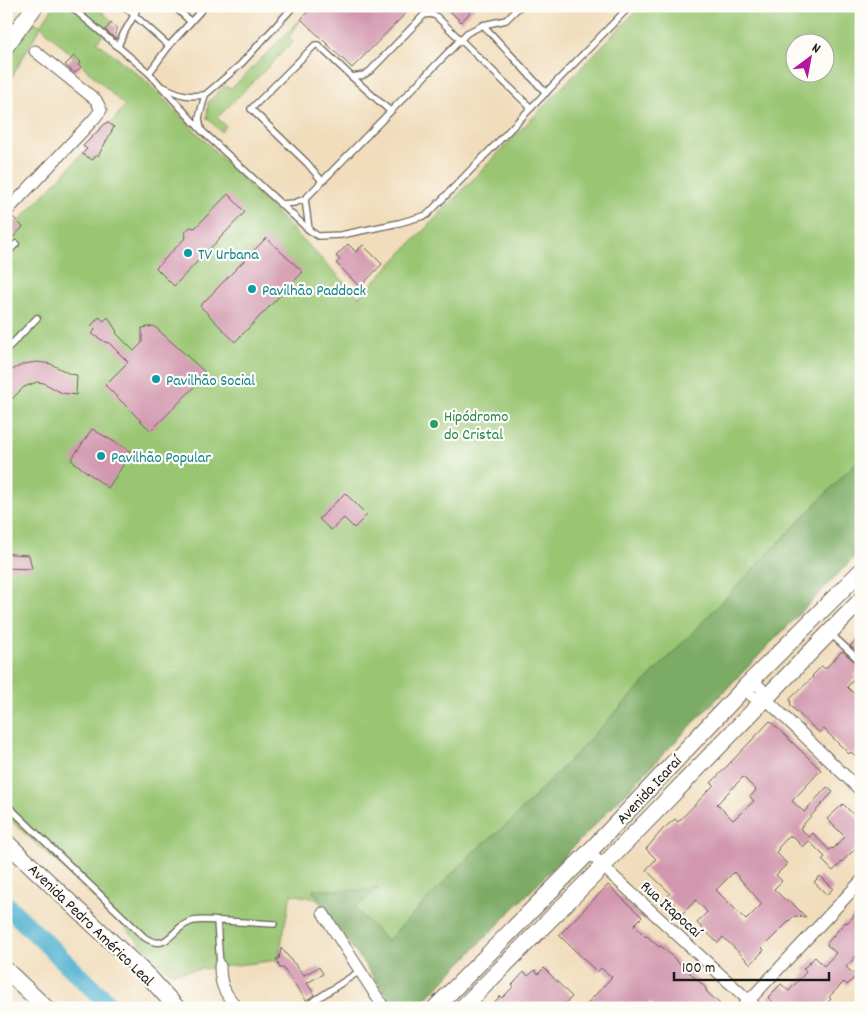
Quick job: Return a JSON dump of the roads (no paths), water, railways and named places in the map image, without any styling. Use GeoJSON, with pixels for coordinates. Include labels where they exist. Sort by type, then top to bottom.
{"type":"FeatureCollection","features":[{"type":"Feature","properties":{"kind":"main road"},"geometry":{"type":"LineString","coordinates":[[6,46],[35,6]]}},
{"type":"Feature","properties":{"kind":"main road","name":"Avenida Icaraí"},"geometry":{"type":"LineString","coordinates":[[435,1008],[589,852],[747,685],[861,571]]}},
{"type":"Feature","properties":{"kind":"main road","name":"Avenida Icaraí"},"geometry":{"type":"LineString","coordinates":[[462,1008],[603,866],[861,600]]}},
{"type":"Feature","properties":{"kind":"main road","name":"Avenida Pedro Américo Leal"},"geometry":{"type":"LineString","coordinates":[[6,842],[150,978],[177,1008]]}},
{"type":"Feature","properties":{"kind":"main road"},"geometry":{"type":"LineString","coordinates":[[6,970],[46,1008]]}},
{"type":"Feature","properties":{"kind":"street"},"geometry":{"type":"LineString","coordinates":[[6,212],[93,120],[100,110],[96,100],[35,51]]}},
{"type":"Feature","properties":{"kind":"street"},"geometry":{"type":"LineString","coordinates":[[747,685],[754,684],[759,686],[766,698],[861,790]]}},
{"type":"Feature","properties":{"kind":"street","name":"Rua Itapocaí"},"geometry":{"type":"LineString","coordinates":[[589,852],[749,1005]]}},
{"type":"Feature","properties":{"kind":"street"},"geometry":{"type":"LineString","coordinates":[[749,1005],[861,881]]}},
{"type":"Feature","properties":{"kind":"street"},"geometry":{"type":"LineString","coordinates":[[323,913],[384,1008]]}},
{"type":"Feature","properties":{"kind":"street"},"geometry":{"type":"LineString","coordinates":[[220,966],[220,981],[225,993],[237,1008]]}},
{"type":"Feature","properties":{"kind":"lane"},"geometry":{"type":"LineString","coordinates":[[70,6],[149,74],[201,130],[280,204],[318,236],[341,235],[399,224],[427,215],[630,6]]}},
{"type":"Feature","properties":{"kind":"lane"},"geometry":{"type":"LineString","coordinates":[[124,6],[169,46]]}},
{"type":"Feature","properties":{"kind":"lane"},"geometry":{"type":"LineString","coordinates":[[118,47],[122,33],[134,16],[138,6]]}},
{"type":"Feature","properties":{"kind":"lane"},"geometry":{"type":"LineString","coordinates":[[174,6],[190,21]]}},
{"type":"Feature","properties":{"kind":"lane"},"geometry":{"type":"LineString","coordinates":[[149,74],[169,46],[190,21],[206,6]]}},
{"type":"Feature","properties":{"kind":"lane"},"geometry":{"type":"LineString","coordinates":[[160,86],[190,97],[205,95],[240,65],[294,6]]}},
{"type":"Feature","properties":{"kind":"lane"},"geometry":{"type":"LineString","coordinates":[[280,204],[294,203],[304,199],[468,32],[482,25],[506,20],[520,6]]}},
{"type":"Feature","properties":{"kind":"lane"},"geometry":{"type":"LineString","coordinates":[[352,77],[364,75],[370,71],[424,15],[430,14],[436,16],[531,108]]}},
{"type":"Feature","properties":{"kind":"lane"},"geometry":{"type":"LineString","coordinates":[[482,25],[546,93]]}},
{"type":"Feature","properties":{"kind":"lane"},"geometry":{"type":"LineString","coordinates":[[322,181],[307,163],[251,109],[315,45],[390,111]]}},
{"type":"Feature","properties":{"kind":"lane"},"geometry":{"type":"LineString","coordinates":[[201,130],[199,118],[205,95]]}},
{"type":"Feature","properties":{"kind":"lane"},"geometry":{"type":"LineString","coordinates":[[304,199],[309,230]]}},
{"type":"Feature","properties":{"kind":"lane"},"geometry":{"type":"LineString","coordinates":[[6,254],[16,244]]}},
{"type":"Feature","properties":{"kind":"lane"},"geometry":{"type":"LineString","coordinates":[[6,350],[37,318]]}},
{"type":"Feature","properties":{"kind":"lane"},"geometry":{"type":"LineString","coordinates":[[829,633],[861,662]]}},
{"type":"Feature","properties":{"kind":"lane"},"geometry":{"type":"LineString","coordinates":[[6,804],[144,937],[153,943],[160,944],[182,926],[192,921],[274,924]]}},
{"type":"Feature","properties":{"kind":"lane"},"geometry":{"type":"LineString","coordinates":[[218,921],[220,966]]}},
{"type":"Feature","properties":{"kind":"lane"},"geometry":{"type":"LineString","coordinates":[[303,1008],[360,971]]}},
{"type":"Feature","properties":{"kind":"waterway"},"geometry":{"type":"LineString","coordinates":[[6,905],[113,1008]]}},
{"type":"Feature","properties":{"kind":"place","name":"TV Urbana"},"geometry":{"type":"Point","coordinates":[188,253]}},
{"type":"Feature","properties":{"kind":"place","name":"Pavilhão Paddock"},"geometry":{"type":"Point","coordinates":[252,289]}},
{"type":"Feature","properties":{"kind":"place","name":"Pavilhão Social"},"geometry":{"type":"Point","coordinates":[156,379]}},
{"type":"Feature","properties":{"kind":"place","name":"Hipódromo do Cristal"},"geometry":{"type":"Point","coordinates":[434,424]}},
{"type":"Feature","properties":{"kind":"place","name":"Pavilhão Popular"},"geometry":{"type":"Point","coordinates":[101,456]}}]}
